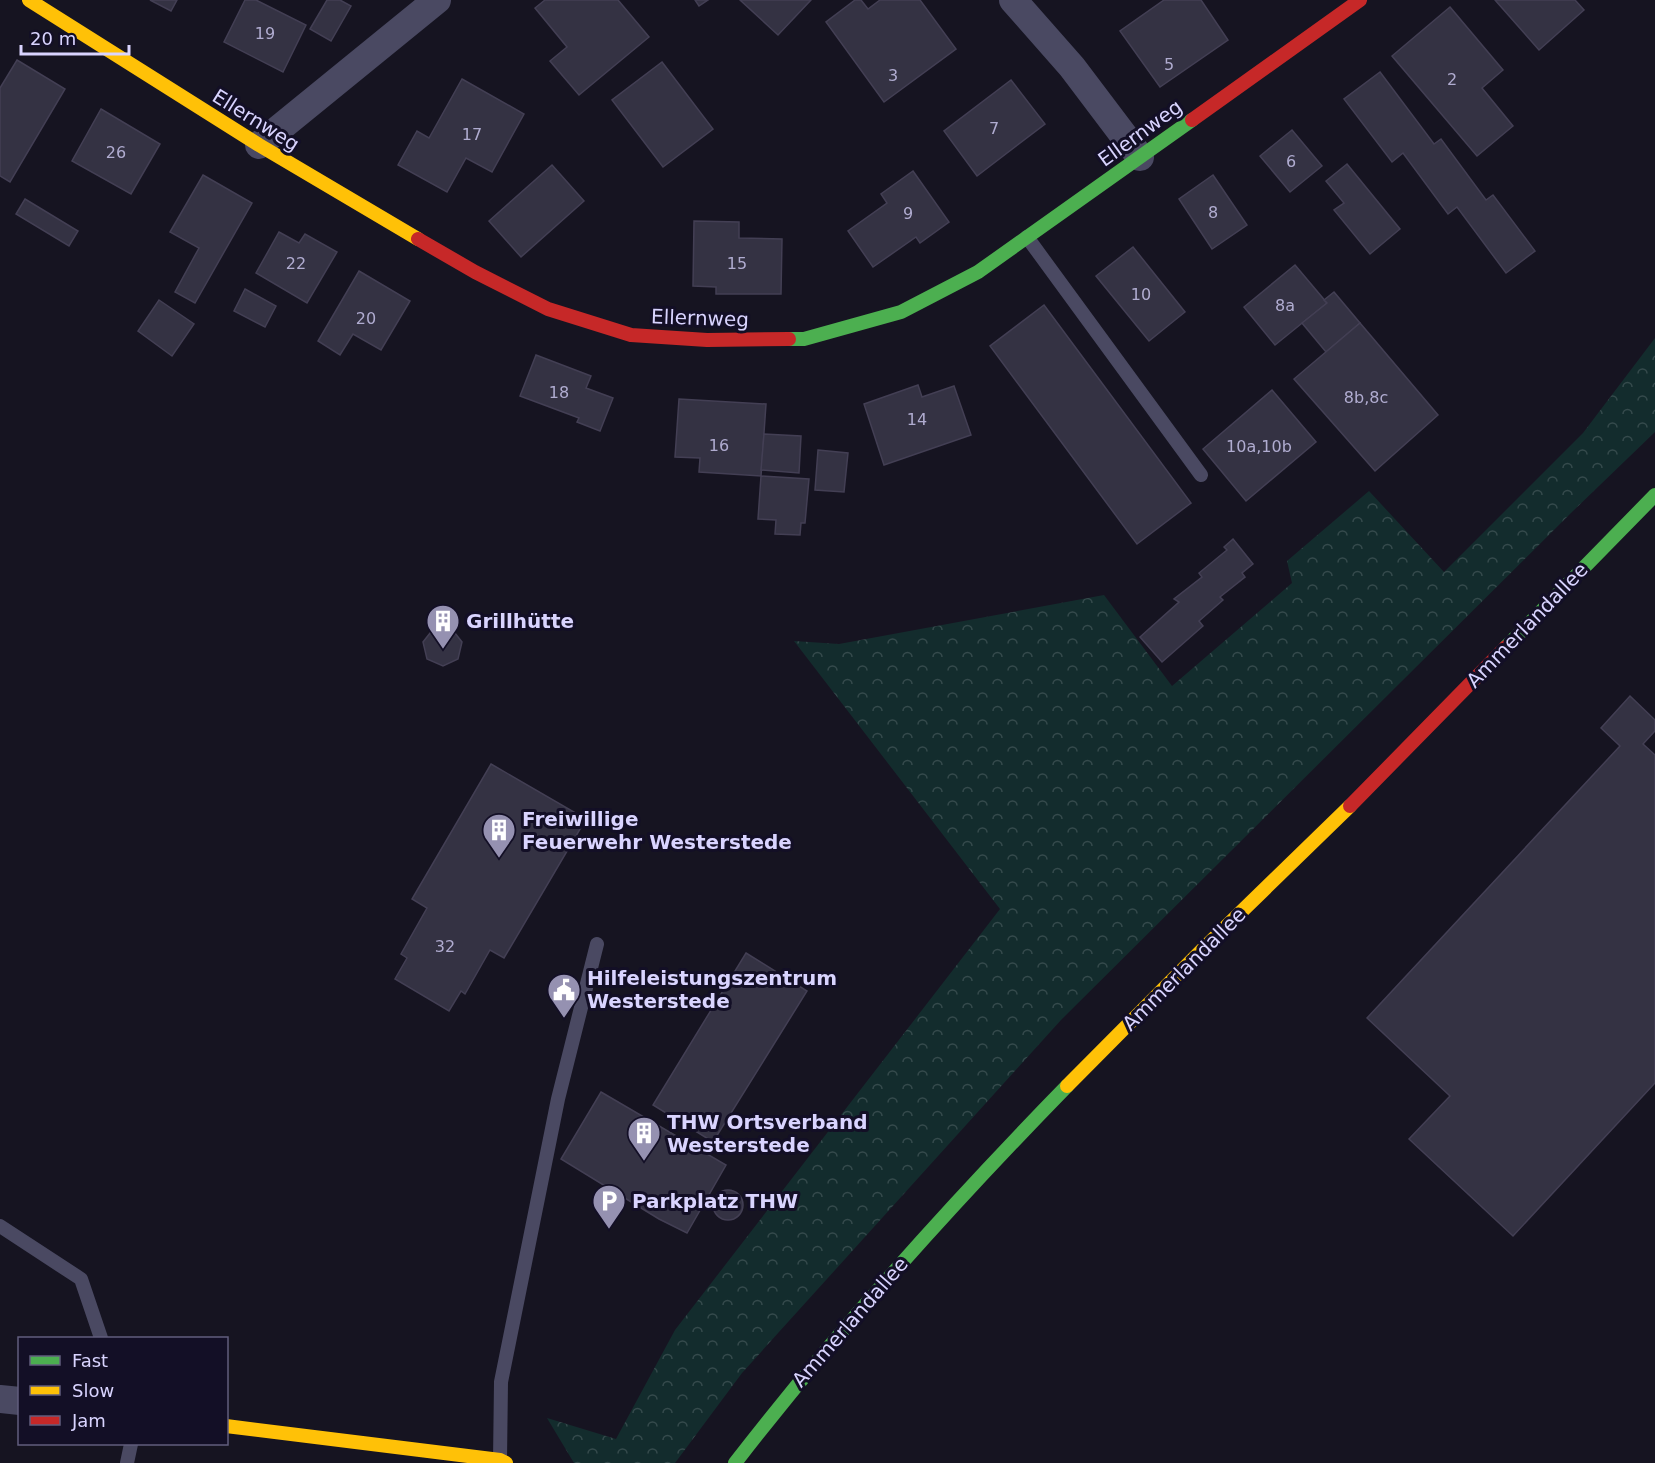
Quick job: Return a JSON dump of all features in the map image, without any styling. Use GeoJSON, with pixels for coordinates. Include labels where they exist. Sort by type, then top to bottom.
{"type":"FeatureCollection","features":[{"type":"Feature","properties":{"kind":"street","name":"Ellernweg"},"geometry":{"type":"LineString","coordinates":[[29,0],[260,145],[475,272],[548,309],[631,335],[707,340],[804,339],[901,312],[978,272],[1360,0]]}},
{"type":"Feature","properties":{"kind":"street"},"geometry":{"type":"LineString","coordinates":[[260,145],[437,0]]}},
{"type":"Feature","properties":{"kind":"street"},"geometry":{"type":"LineString","coordinates":[[1013,0],[1072,67],[1140,157]]}},
{"type":"Feature","properties":{"kind":"street","name":"Ammerlandallee"},"geometry":{"type":"LineString","coordinates":[[735,1463],[807,1370],[904,1258],[1004,1152],[1187,965],[1335,821],[1655,495]]}},
{"type":"Feature","properties":{"kind":"street"},"geometry":{"type":"LineString","coordinates":[[0,1399],[18,1401]]}},
{"type":"Feature","properties":{"kind":"street"},"geometry":{"type":"LineString","coordinates":[[228,1426],[503,1461]]}},
{"type":"Feature","properties":{"kind":"lane"},"geometry":{"type":"LineString","coordinates":[[1028,237],[1201,475]]}},
{"type":"Feature","properties":{"kind":"lane"},"geometry":{"type":"LineString","coordinates":[[503,1461],[501,1382],[558,1099],[597,944]]}},
{"type":"Feature","properties":{"kind":"lane"},"geometry":{"type":"LineString","coordinates":[[0,1226],[81,1279],[101,1337]]}},
{"type":"Feature","properties":{"kind":"lane"},"geometry":{"type":"LineString","coordinates":[[127,1463],[131,1445]]}},
{"type":"Feature","properties":{"kind":"green space"},"geometry":{"type":"Polygon","coordinates":[[[1655,338],[1655,432],[1061,1020],[742,1373],[675,1463],[574,1463],[547,1418],[616,1439],[675,1330],[1000,909],[794,641],[839,644],[1104,595],[1172,686],[1292,583],[1287,561],[1369,491],[1444,572],[1583,433],[1655,338]]]}},
{"type":"Feature","properties":{"kind":"building"},"geometry":{"type":"Polygon","coordinates":[[[150,0],[177,0],[171,11],[150,0]]]}},
{"type":"Feature","properties":{"kind":"building"},"geometry":{"type":"Polygon","coordinates":[[[245,0],[256,0],[306,25],[283,72],[224,42],[245,0]]]}},
{"type":"Feature","properties":{"kind":"building"},"geometry":{"type":"Polygon","coordinates":[[[327,0],[340,0],[351,6],[331,41],[310,29],[327,0]]]}},
{"type":"Feature","properties":{"kind":"building"},"geometry":{"type":"Polygon","coordinates":[[[545,0],[618,0],[649,37],[579,95],[550,61],[567,47],[535,8],[545,0]]]}},
{"type":"Feature","properties":{"kind":"building"},"geometry":{"type":"Polygon","coordinates":[[[695,0],[708,0],[699,6],[695,0]]]}},
{"type":"Feature","properties":{"kind":"building"},"geometry":{"type":"Polygon","coordinates":[[[740,0],[811,0],[778,35],[740,0]]]}},
{"type":"Feature","properties":{"kind":"building"},"geometry":{"type":"Polygon","coordinates":[[[855,0],[861,0],[868,9],[880,0],[920,0],[956,49],[884,102],[826,22],[855,0]]]}},
{"type":"Feature","properties":{"kind":"building"},"geometry":{"type":"Polygon","coordinates":[[[1164,0],[1201,0],[1228,40],[1160,87],[1120,31],[1164,0]]]}},
{"type":"Feature","properties":{"kind":"building"},"geometry":{"type":"Polygon","coordinates":[[[1495,0],[1575,0],[1584,10],[1539,50],[1495,0]]]}},
{"type":"Feature","properties":{"kind":"building"},"geometry":{"type":"Polygon","coordinates":[[[1450,7],[1503,70],[1482,88],[1513,126],[1477,156],[1392,56],[1450,7]]]}},
{"type":"Feature","properties":{"kind":"building"},"geometry":{"type":"Polygon","coordinates":[[[17,60],[65,89],[10,182],[0,176],[0,88],[17,60]]]}},
{"type":"Feature","properties":{"kind":"building"},"geometry":{"type":"Polygon","coordinates":[[[662,62],[713,129],[663,167],[612,100],[662,62]]]}},
{"type":"Feature","properties":{"kind":"building"},"geometry":{"type":"Polygon","coordinates":[[[1380,72],[1434,144],[1441,139],[1486,200],[1493,195],[1535,251],[1506,273],[1457,207],[1448,214],[1403,153],[1392,162],[1344,99],[1380,72]]]}},
{"type":"Feature","properties":{"kind":"building"},"geometry":{"type":"Polygon","coordinates":[[[462,79],[524,114],[492,172],[466,158],[447,192],[398,165],[417,131],[429,138],[462,79]]]}},
{"type":"Feature","properties":{"kind":"building"},"geometry":{"type":"Polygon","coordinates":[[[1011,80],[1045,124],[977,176],[944,131],[1011,80]]]}},
{"type":"Feature","properties":{"kind":"building"},"geometry":{"type":"Polygon","coordinates":[[[101,109],[160,144],[131,194],[72,161],[101,109]]]}},
{"type":"Feature","properties":{"kind":"building"},"geometry":{"type":"Polygon","coordinates":[[[1292,130],[1322,166],[1290,192],[1260,156],[1292,130]]]}},
{"type":"Feature","properties":{"kind":"building"},"geometry":{"type":"Polygon","coordinates":[[[1347,164],[1400,229],[1370,254],[1334,210],[1344,203],[1326,181],[1347,164]]]}},
{"type":"Feature","properties":{"kind":"building"},"geometry":{"type":"Polygon","coordinates":[[[552,165],[584,201],[521,257],[489,221],[552,165]]]}},
{"type":"Feature","properties":{"kind":"building"},"geometry":{"type":"Polygon","coordinates":[[[913,171],[949,222],[920,243],[916,237],[873,267],[848,231],[887,203],[881,194],[913,171]]]}},
{"type":"Feature","properties":{"kind":"building"},"geometry":{"type":"Polygon","coordinates":[[[203,175],[252,203],[195,303],[175,292],[199,248],[170,232],[203,175]]]}},
{"type":"Feature","properties":{"kind":"building"},"geometry":{"type":"Polygon","coordinates":[[[1213,175],[1247,225],[1212,249],[1179,199],[1213,175]]]}},
{"type":"Feature","properties":{"kind":"building"},"geometry":{"type":"Polygon","coordinates":[[[25,199],[78,231],[69,246],[16,214],[25,199]]]}},
{"type":"Feature","properties":{"kind":"building"},"geometry":{"type":"Polygon","coordinates":[[[694,221],[739,222],[739,238],[782,239],[781,294],[716,294],[716,287],[693,286],[694,221]]]}},
{"type":"Feature","properties":{"kind":"building"},"geometry":{"type":"Polygon","coordinates":[[[279,232],[299,243],[305,234],[337,252],[307,303],[256,273],[279,232]]]}},
{"type":"Feature","properties":{"kind":"building"},"geometry":{"type":"Polygon","coordinates":[[[1133,247],[1185,312],[1149,341],[1096,276],[1133,247]]]}},
{"type":"Feature","properties":{"kind":"building"},"geometry":{"type":"Polygon","coordinates":[[[1295,265],[1327,303],[1275,345],[1244,307],[1295,265]]]}},
{"type":"Feature","properties":{"kind":"building"},"geometry":{"type":"Polygon","coordinates":[[[359,271],[410,301],[381,350],[353,334],[340,355],[318,341],[359,271]]]}},
{"type":"Feature","properties":{"kind":"building"},"geometry":{"type":"Polygon","coordinates":[[[245,289],[276,306],[265,327],[234,311],[245,289]]]}},
{"type":"Feature","properties":{"kind":"building"},"geometry":{"type":"Polygon","coordinates":[[[1334,292],[1360,323],[1326,352],[1302,323],[1327,303],[1324,300],[1334,292]]]}},
{"type":"Feature","properties":{"kind":"building"},"geometry":{"type":"Polygon","coordinates":[[[159,300],[194,324],[172,356],[138,331],[159,300]]]}},
{"type":"Feature","properties":{"kind":"building"},"geometry":{"type":"Polygon","coordinates":[[[1044,305],[1191,503],[1137,544],[990,346],[1044,305]]]}},
{"type":"Feature","properties":{"kind":"building"},"geometry":{"type":"Polygon","coordinates":[[[1360,323],[1438,415],[1375,471],[1294,379],[1360,323]]]}},
{"type":"Feature","properties":{"kind":"building"},"geometry":{"type":"Polygon","coordinates":[[[536,355],[591,376],[586,388],[613,398],[600,431],[577,422],[579,418],[520,396],[536,355]]]}},
{"type":"Feature","properties":{"kind":"building"},"geometry":{"type":"Polygon","coordinates":[[[918,385],[922,397],[954,386],[971,435],[884,465],[864,404],[918,385]]]}},
{"type":"Feature","properties":{"kind":"building"},"geometry":{"type":"Polygon","coordinates":[[[1272,390],[1316,442],[1246,501],[1203,449],[1272,390]]]}},
{"type":"Feature","properties":{"kind":"building"},"geometry":{"type":"Polygon","coordinates":[[[679,399],[766,404],[761,476],[699,472],[700,458],[675,457],[679,399]]]}},
{"type":"Feature","properties":{"kind":"building"},"geometry":{"type":"Polygon","coordinates":[[[764,434],[801,436],[799,473],[761,470],[764,434]]]}},
{"type":"Feature","properties":{"kind":"building"},"geometry":{"type":"Polygon","coordinates":[[[818,450],[848,453],[844,492],[815,490],[818,450]]]}},
{"type":"Feature","properties":{"kind":"building"},"geometry":{"type":"Polygon","coordinates":[[[761,476],[809,479],[805,523],[801,523],[800,535],[775,534],[776,520],[758,519],[761,476]]]}},
{"type":"Feature","properties":{"kind":"building"},"geometry":{"type":"Polygon","coordinates":[[[1233,539],[1253,564],[1242,573],[1245,577],[1220,597],[1223,600],[1199,621],[1203,626],[1162,662],[1140,637],[1179,602],[1174,599],[1202,577],[1199,573],[1227,550],[1224,547],[1233,539]]]}},
{"type":"Feature","properties":{"kind":"building","name":"Grillhütte"},"geometry":{"type":"Polygon","coordinates":[[[434,628],[451,628],[462,642],[458,659],[443,666],[427,659],[423,642],[434,628]]]}},
{"type":"Feature","properties":{"kind":"building"},"geometry":{"type":"Polygon","coordinates":[[[1630,696],[1655,720],[1655,731],[1643,744],[1655,755],[1655,1083],[1513,1236],[1409,1139],[1450,1096],[1367,1018],[1620,746],[1601,728],[1630,696]]]}},
{"type":"Feature","properties":{"kind":"building","name":"Freiwillige Feuerwehr Westerstede"},"geometry":{"type":"Polygon","coordinates":[[[491,764],[586,819],[504,958],[490,950],[465,994],[461,991],[449,1011],[395,979],[407,958],[401,954],[427,908],[412,899],[491,764]]]}},
{"type":"Feature","properties":{"kind":"building"},"geometry":{"type":"Polygon","coordinates":[[[746,953],[807,991],[713,1142],[653,1105],[746,953]]]}},
{"type":"Feature","properties":{"kind":"building","name":"THW Ortsverband Westerstede"},"geometry":{"type":"Polygon","coordinates":[[[601,1092],[726,1165],[687,1233],[659,1219],[561,1159],[601,1092]]]}},
{"type":"Feature","properties":{"kind":"building"},"geometry":{"type":"Polygon","coordinates":[[[728,1190],[739,1194],[743,1205],[739,1216],[728,1220],[717,1216],[713,1205],[717,1194],[728,1190]]]}},
{"type":"Feature","properties":{"kind":"traffic: fast"},"geometry":{"type":"LineString","coordinates":[[789,339],[804,339],[901,312],[978,272],[1192,120]]}},
{"type":"Feature","properties":{"kind":"traffic: fast"},"geometry":{"type":"LineString","coordinates":[[1506,647],[1655,495]]}},
{"type":"Feature","properties":{"kind":"traffic: fast"},"geometry":{"type":"LineString","coordinates":[[735,1463],[854,1317],[980,1177],[1067,1086]]}},
{"type":"Feature","properties":{"kind":"traffic: slow"},"geometry":{"type":"LineString","coordinates":[[29,0],[259,145],[418,239]]}},
{"type":"Feature","properties":{"kind":"traffic: slow"},"geometry":{"type":"LineString","coordinates":[[1067,1086],[1350,806]]}},
{"type":"Feature","properties":{"kind":"traffic: slow"},"geometry":{"type":"LineString","coordinates":[[228,1426],[500,1460],[506,1463]]}},
{"type":"Feature","properties":{"kind":"traffic: jam"},"geometry":{"type":"LineString","coordinates":[[1192,120],[1360,0]]}},
{"type":"Feature","properties":{"kind":"traffic: jam"},"geometry":{"type":"LineString","coordinates":[[418,239],[475,272],[548,309],[631,335],[707,340],[789,339]]}},
{"type":"Feature","properties":{"kind":"traffic: jam"},"geometry":{"type":"LineString","coordinates":[[1350,806],[1506,647]]}},
{"type":"Feature","properties":{"kind":"place","name":"Grillhütte"},"geometry":{"type":"Point","coordinates":[443,650]}},
{"type":"Feature","properties":{"kind":"place","name":"Freiwillige Feuerwehr Westerstede"},"geometry":{"type":"Point","coordinates":[499,859]}},
{"type":"Feature","properties":{"kind":"place","name":"Hilfeleistungszentrum Westerstede"},"geometry":{"type":"Point","coordinates":[564,1019]}},
{"type":"Feature","properties":{"kind":"place","name":"THW Ortsverband Westerstede"},"geometry":{"type":"Point","coordinates":[644,1162]}},
{"type":"Feature","properties":{"kind":"place","name":"Parkplatz THW"},"geometry":{"type":"Point","coordinates":[609,1230]}}]}
